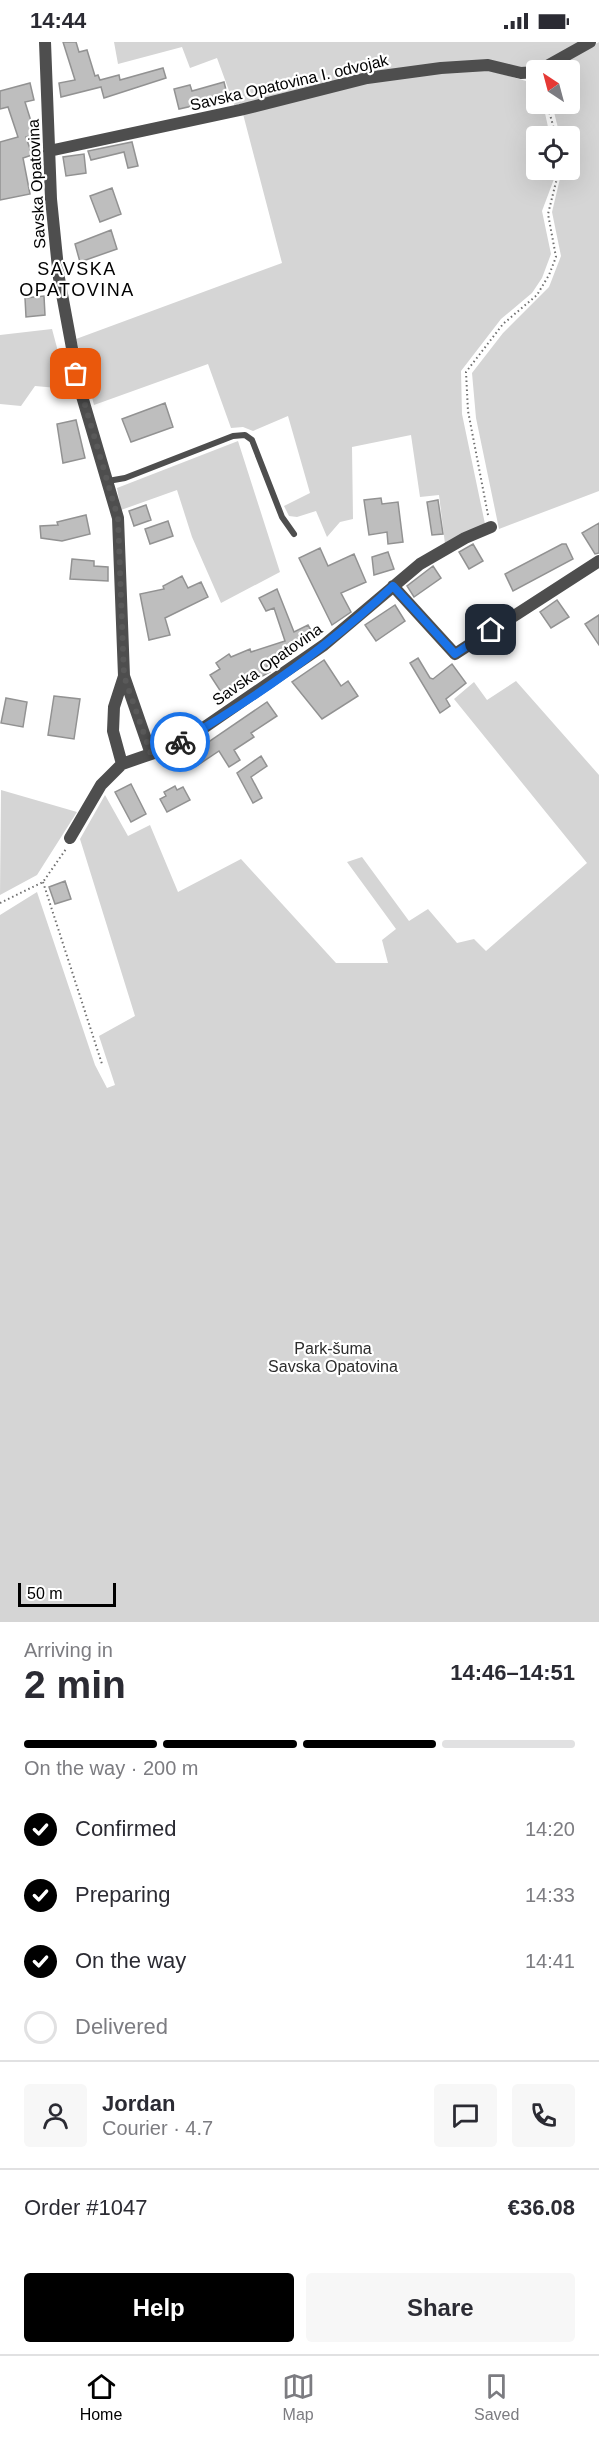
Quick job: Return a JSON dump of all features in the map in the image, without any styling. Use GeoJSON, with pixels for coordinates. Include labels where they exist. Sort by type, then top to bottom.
{"type":"FeatureCollection","features":[{"type":"Feature","properties":{"kind":"street","name":"Savska Opatovina"},"geometry":{"type":"LineString","coordinates":[[45,42],[53,220],[68,339],[118,518],[124,676],[114,715],[113,731],[123,764]]}},
{"type":"Feature","properties":{"kind":"street","name":"Savska Opatovina I. odvojak"},"geometry":{"type":"LineString","coordinates":[[558,60],[590,42]]}},
{"type":"Feature","properties":{"kind":"street","name":"Savska Opatovina I. odvojak"},"geometry":{"type":"LineString","coordinates":[[49,151],[240,111],[367,78],[441,68],[488,65],[521,74],[526,73]]}},
{"type":"Feature","properties":{"kind":"street","name":"Savska Opatovina"},"geometry":{"type":"LineString","coordinates":[[70,838],[101,785],[123,764],[173,746],[200,730],[324,645],[420,564],[465,538],[491,527]]}},
{"type":"Feature","properties":{"kind":"street"},"geometry":{"type":"LineString","coordinates":[[393,586],[455,654],[599,561]]}},
{"type":"Feature","properties":{"kind":"street","name":"Savska Opatovina"},"geometry":{"type":"LineString","coordinates":[[124,676],[151,754]]}},
{"type":"Feature","properties":{"kind":"lane"},"geometry":{"type":"LineString","coordinates":[[107,481],[125,478],[233,436],[245,435],[252,440],[282,517],[294,534]]}},
{"type":"Feature","properties":{"kind":"path"},"geometry":{"type":"LineString","coordinates":[[491,527],[468,411],[466,372],[503,324],[537,295],[549,275],[556,256],[548,214],[556,180]]}},
{"type":"Feature","properties":{"kind":"path"},"geometry":{"type":"LineString","coordinates":[[0,903],[43,882],[70,838]]}},
{"type":"Feature","properties":{"kind":"path"},"geometry":{"type":"LineString","coordinates":[[43,882],[102,1064]]}},
{"type":"Feature","properties":{"kind":"green space"},"geometry":{"type":"Polygon","coordinates":[[[114,42],[582,42],[550,60],[526,60],[526,68],[482,62],[235,107],[217,58],[190,68],[182,47],[118,64],[114,42]]]}},
{"type":"Feature","properties":{"kind":"green space"},"geometry":{"type":"Polygon","coordinates":[[[599,42],[599,491],[499,529],[476,418],[472,373],[503,333],[549,287],[561,256],[552,212],[560,180],[580,180],[580,126],[558,126],[554,114],[580,114],[580,60],[568,60],[599,42]]]}},
{"type":"Feature","properties":{"kind":"green space"},"geometry":{"type":"Polygon","coordinates":[[[461,71],[491,71],[526,81],[526,114],[545,114],[548,126],[526,126],[526,180],[554,180],[542,211],[551,254],[542,278],[532,293],[501,319],[461,371],[462,414],[485,524],[445,544],[439,495],[420,497],[411,435],[352,447],[353,519],[340,522],[327,537],[316,511],[297,517],[289,516],[284,506],[310,493],[288,416],[253,431],[243,427],[231,428],[208,364],[94,405],[76,339],[282,263],[243,114],[369,82],[461,71]]]}},
{"type":"Feature","properties":{"kind":"green space"},"geometry":{"type":"Polygon","coordinates":[[[52,329],[68,389],[35,386],[21,406],[0,404],[0,335],[52,329]]]}},
{"type":"Feature","properties":{"kind":"green space"},"geometry":{"type":"Polygon","coordinates":[[[238,441],[280,572],[221,603],[192,537],[177,490],[121,510],[117,488],[238,441]]]}},
{"type":"Feature","properties":{"kind":"green space","name":"Park-šuma Savska Opatovina"},"geometry":{"type":"Polygon","coordinates":[[[516,681],[599,775],[599,1622],[0,1622],[0,915],[37,892],[95,1065],[107,1088],[115,1085],[99,1036],[135,1016],[80,839],[105,795],[128,836],[150,825],[178,892],[241,859],[336,963],[388,963],[382,940],[396,929],[347,862],[362,857],[409,921],[428,909],[457,943],[474,939],[486,951],[587,863],[454,699],[474,682],[487,700],[516,681]]]}},
{"type":"Feature","properties":{"kind":"green space"},"geometry":{"type":"Polygon","coordinates":[[[1,790],[77,812],[37,875],[0,895],[1,790]]]}},
{"type":"Feature","properties":{"kind":"building"},"geometry":{"type":"Polygon","coordinates":[[[63,42],[76,42],[79,52],[87,50],[95,76],[98,75],[100,80],[119,75],[120,80],[163,68],[166,78],[104,98],[101,87],[61,97],[59,83],[75,80],[63,42]]]}},
{"type":"Feature","properties":{"kind":"building"},"geometry":{"type":"Polygon","coordinates":[[[224,82],[228,98],[179,109],[174,89],[190,85],[192,91],[224,82]]]}},
{"type":"Feature","properties":{"kind":"building"},"geometry":{"type":"Polygon","coordinates":[[[30,83],[34,100],[25,102],[35,134],[26,137],[32,155],[23,158],[30,194],[0,200],[0,142],[18,137],[8,107],[0,109],[0,91],[30,83]]]}},
{"type":"Feature","properties":{"kind":"building"},"geometry":{"type":"Polygon","coordinates":[[[132,142],[138,166],[128,168],[124,152],[91,160],[88,151],[132,142]]]}},
{"type":"Feature","properties":{"kind":"building"},"geometry":{"type":"Polygon","coordinates":[[[84,154],[86,173],[66,176],[63,157],[84,154]]]}},
{"type":"Feature","properties":{"kind":"building"},"geometry":{"type":"Polygon","coordinates":[[[112,188],[121,214],[100,222],[90,196],[112,188]]]}},
{"type":"Feature","properties":{"kind":"building"},"geometry":{"type":"Polygon","coordinates":[[[111,230],[117,249],[80,262],[75,244],[111,230]]]}},
{"type":"Feature","properties":{"kind":"building"},"geometry":{"type":"Polygon","coordinates":[[[44,296],[45,315],[26,317],[25,298],[44,296]]]}},
{"type":"Feature","properties":{"kind":"building"},"geometry":{"type":"Polygon","coordinates":[[[165,403],[173,427],[131,442],[122,419],[165,403]]]}},
{"type":"Feature","properties":{"kind":"building"},"geometry":{"type":"Polygon","coordinates":[[[76,420],[85,458],[63,463],[57,424],[76,420]]]}},
{"type":"Feature","properties":{"kind":"building"},"geometry":{"type":"Polygon","coordinates":[[[381,498],[382,504],[398,502],[403,542],[388,544],[387,532],[369,535],[364,500],[381,498]]]}},
{"type":"Feature","properties":{"kind":"building"},"geometry":{"type":"Polygon","coordinates":[[[438,500],[443,534],[432,535],[427,502],[438,500]]]}},
{"type":"Feature","properties":{"kind":"building"},"geometry":{"type":"Polygon","coordinates":[[[146,505],[151,520],[134,526],[129,511],[146,505]]]}},
{"type":"Feature","properties":{"kind":"building"},"geometry":{"type":"Polygon","coordinates":[[[86,515],[90,534],[62,541],[41,538],[40,526],[58,525],[57,522],[86,515]]]}},
{"type":"Feature","properties":{"kind":"building"},"geometry":{"type":"Polygon","coordinates":[[[168,521],[173,536],[150,544],[145,529],[168,521]]]}},
{"type":"Feature","properties":{"kind":"building"},"geometry":{"type":"Polygon","coordinates":[[[599,523],[599,553],[595,554],[582,533],[599,523]]]}},
{"type":"Feature","properties":{"kind":"building"},"geometry":{"type":"Polygon","coordinates":[[[473,544],[483,561],[469,569],[459,552],[473,544]]]}},
{"type":"Feature","properties":{"kind":"building"},"geometry":{"type":"Polygon","coordinates":[[[566,544],[573,559],[513,591],[505,574],[566,544]]]}},
{"type":"Feature","properties":{"kind":"building"},"geometry":{"type":"Polygon","coordinates":[[[320,548],[328,566],[354,554],[366,582],[341,593],[351,612],[332,625],[299,558],[320,548]]]}},
{"type":"Feature","properties":{"kind":"building"},"geometry":{"type":"Polygon","coordinates":[[[388,552],[394,569],[374,575],[372,557],[388,552]]]}},
{"type":"Feature","properties":{"kind":"building"},"geometry":{"type":"Polygon","coordinates":[[[72,559],[94,561],[94,566],[108,567],[108,581],[70,579],[72,559]]]}},
{"type":"Feature","properties":{"kind":"building"},"geometry":{"type":"Polygon","coordinates":[[[433,566],[441,578],[414,597],[407,586],[433,566]]]}},
{"type":"Feature","properties":{"kind":"building"},"geometry":{"type":"Polygon","coordinates":[[[182,576],[188,588],[201,582],[208,597],[165,618],[170,635],[149,640],[140,594],[164,589],[163,586],[182,576]]]}},
{"type":"Feature","properties":{"kind":"building"},"geometry":{"type":"Polygon","coordinates":[[[277,589],[294,632],[308,625],[315,637],[282,656],[283,661],[267,666],[270,672],[255,680],[253,676],[223,695],[210,675],[220,669],[216,663],[229,654],[231,657],[250,649],[251,652],[285,641],[274,608],[266,611],[259,598],[277,589]]]}},
{"type":"Feature","properties":{"kind":"building"},"geometry":{"type":"Polygon","coordinates":[[[557,600],[569,617],[551,628],[540,612],[557,600]]]}},
{"type":"Feature","properties":{"kind":"building"},"geometry":{"type":"Polygon","coordinates":[[[395,605],[405,621],[376,641],[365,625],[395,605]]]}},
{"type":"Feature","properties":{"kind":"building"},"geometry":{"type":"Polygon","coordinates":[[[599,615],[599,645],[585,624],[599,615]]]}},
{"type":"Feature","properties":{"kind":"building"},"geometry":{"type":"Polygon","coordinates":[[[418,658],[430,678],[433,679],[452,664],[466,683],[446,699],[450,706],[440,713],[410,663],[418,658]]]}},
{"type":"Feature","properties":{"kind":"building"},"geometry":{"type":"Polygon","coordinates":[[[324,660],[341,686],[348,681],[358,696],[322,719],[292,682],[324,660]]]}},
{"type":"Feature","properties":{"kind":"building"},"geometry":{"type":"Polygon","coordinates":[[[54,696],[80,699],[74,739],[48,735],[54,696]]]}},
{"type":"Feature","properties":{"kind":"building"},"geometry":{"type":"Polygon","coordinates":[[[6,698],[27,702],[23,727],[1,723],[6,698]]]}},
{"type":"Feature","properties":{"kind":"building"},"geometry":{"type":"Polygon","coordinates":[[[267,702],[277,716],[251,733],[254,737],[234,750],[240,760],[229,767],[219,751],[198,765],[191,754],[267,702]]]}},
{"type":"Feature","properties":{"kind":"building"},"geometry":{"type":"Polygon","coordinates":[[[261,756],[267,766],[251,777],[262,798],[253,803],[237,773],[261,756]]]}},
{"type":"Feature","properties":{"kind":"building"},"geometry":{"type":"Polygon","coordinates":[[[131,784],[146,814],[131,822],[115,792],[131,784]]]}},
{"type":"Feature","properties":{"kind":"building"},"geometry":{"type":"Polygon","coordinates":[[[175,786],[177,790],[183,787],[190,800],[167,812],[160,799],[166,796],[164,792],[175,786]]]}},
{"type":"Feature","properties":{"kind":"building"},"geometry":{"type":"Polygon","coordinates":[[[65,881],[71,899],[55,904],[49,887],[65,881]]]}},
{"type":"Feature","properties":{"kind":"way so far"},"geometry":{"type":"LineString","coordinates":[[76,374],[118,518],[123,597],[124,676],[131,703],[151,754],[180,742]]}},
{"type":"Feature","properties":{"kind":"district","name":"SAVSKA OPATOVINA"},"geometry":{"type":"Point","coordinates":[77,279]}},
{"type":"Feature","properties":{"kind":"route"},"geometry":{"type":"LineString","coordinates":[[180,742],[235,708],[324,645],[362,615],[393,586],[413,605],[455,654],[491,630]]}}]}
